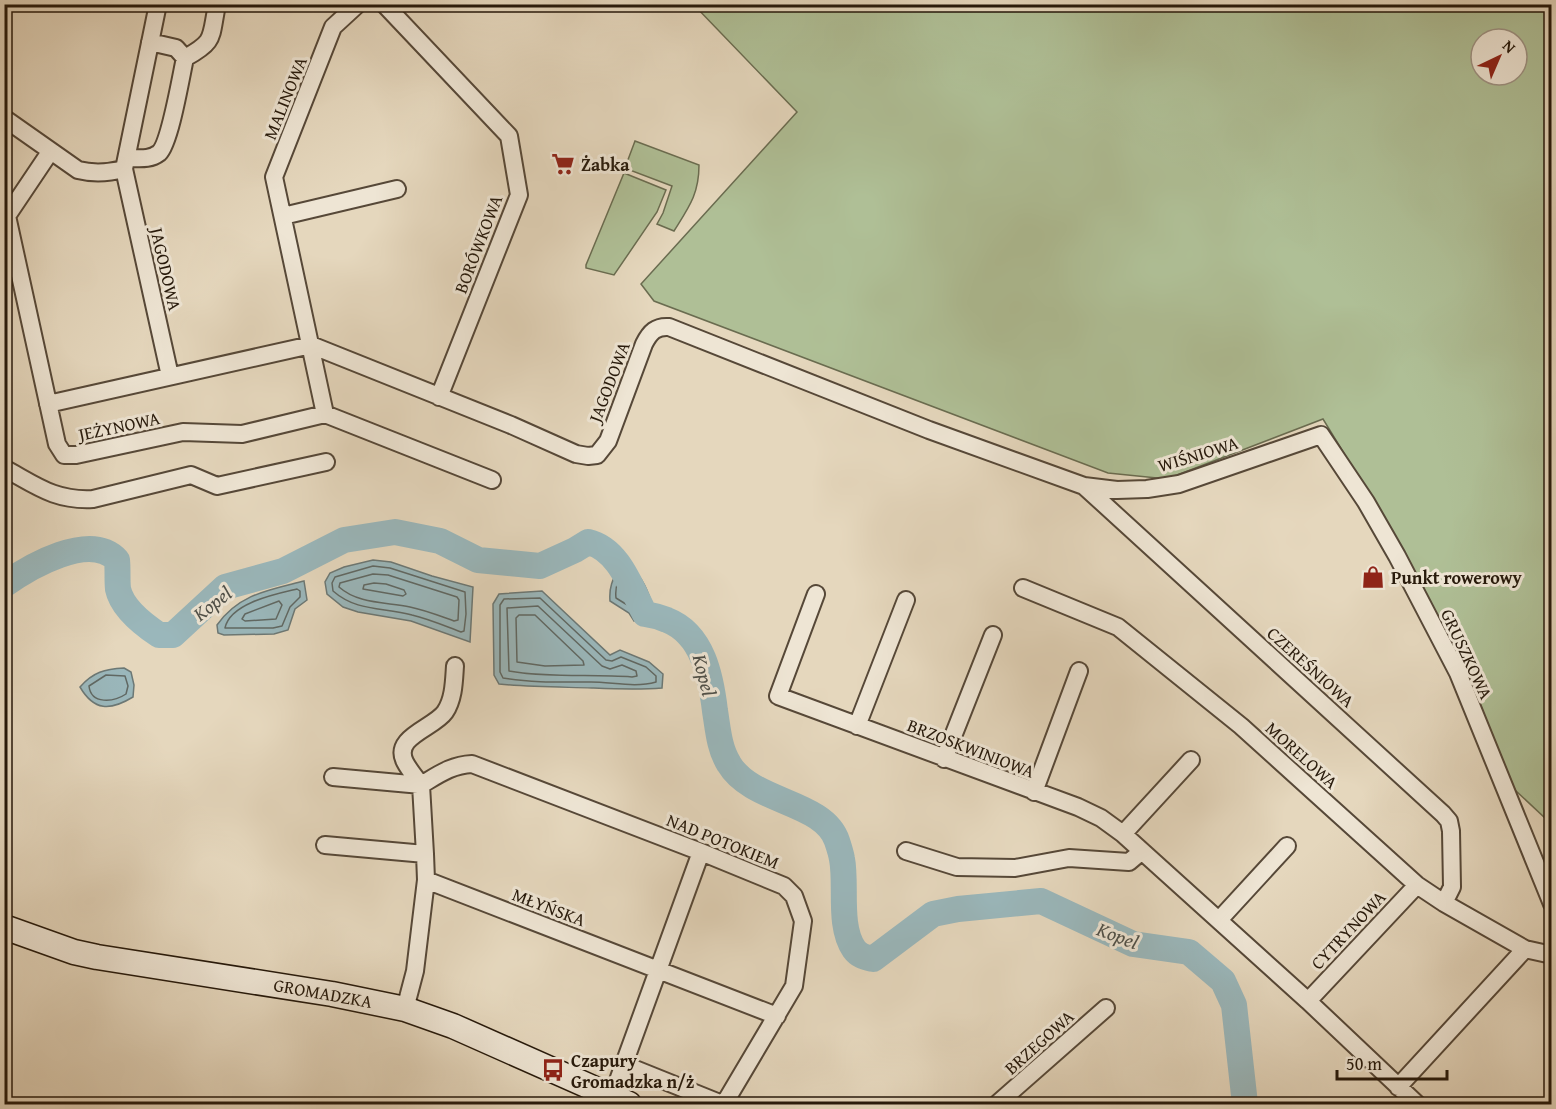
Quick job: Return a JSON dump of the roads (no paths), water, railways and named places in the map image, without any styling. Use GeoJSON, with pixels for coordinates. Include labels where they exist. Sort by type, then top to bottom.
{"type":"FeatureCollection","features":[{"type":"Feature","properties":{"kind":"street","name":"JAGODOWA"},"geometry":{"type":"LineString","coordinates":[[158,4],[126,163],[170,376]]}},
{"type":"Feature","properties":{"kind":"street","name":"MALINOWA"},"geometry":{"type":"LineString","coordinates":[[325,414],[274,177],[333,27],[358,4]]}},
{"type":"Feature","properties":{"kind":"street","name":"BORÓWKOWA"},"geometry":{"type":"LineString","coordinates":[[384,4],[508,136],[519,195],[439,397]]}},
{"type":"Feature","properties":{"kind":"street"},"geometry":{"type":"LineString","coordinates":[[4,118],[50,152],[78,170],[88,173],[109,173],[126,163],[152,157],[164,147],[185,58],[210,42],[217,5]]}},
{"type":"Feature","properties":{"kind":"street"},"geometry":{"type":"LineString","coordinates":[[150,42],[176,48],[185,58]]}},
{"type":"Feature","properties":{"kind":"street","name":"JEŻYNOWA"},"geometry":{"type":"LineString","coordinates":[[50,152],[7,216],[59,450],[70,456],[183,432],[242,434],[325,414]]}},
{"type":"Feature","properties":{"kind":"street"},"geometry":{"type":"LineString","coordinates":[[283,216],[397,189]]}},
{"type":"Feature","properties":{"kind":"street","name":"JAGODOWA"},"geometry":{"type":"LineString","coordinates":[[311,345],[576,454],[588,456],[597,455],[608,441],[648,336],[655,329],[669,327],[929,430],[1084,486]]}},
{"type":"Feature","properties":{"kind":"street"},"geometry":{"type":"LineString","coordinates":[[48,404],[311,345]]}},
{"type":"Feature","properties":{"kind":"street"},"geometry":{"type":"LineString","coordinates":[[325,414],[492,480]]}},
{"type":"Feature","properties":{"kind":"street","name":"WIŚNIOWA"},"geometry":{"type":"LineString","coordinates":[[1084,486],[1117,490],[1147,489],[1179,484],[1321,435]]}},
{"type":"Feature","properties":{"kind":"street","name":"GRUSZKOWA"},"geometry":{"type":"LineString","coordinates":[[1321,435],[1376,520],[1458,673],[1551,904]]}},
{"type":"Feature","properties":{"kind":"street"},"geometry":{"type":"LineString","coordinates":[[4,468],[53,495],[78,500],[93,499],[191,475],[217,486],[326,462]]}},
{"type":"Feature","properties":{"kind":"street","name":"CZEREŚNIOWA"},"geometry":{"type":"LineString","coordinates":[[1084,486],[1443,813],[1449,821],[1451,831],[1452,887],[1444,903]]}},
{"type":"Feature","properties":{"kind":"street","name":"MORELOWA"},"geometry":{"type":"LineString","coordinates":[[1023,588],[1118,627],[1241,726],[1417,885],[1525,949],[1551,955]]}},
{"type":"Feature","properties":{"kind":"street","name":"BRZOSKWINIOWA"},"geometry":{"type":"LineString","coordinates":[[816,594],[778,696],[1078,807],[1101,818],[1123,834],[1308,1001],[1398,1087],[1410,1102]]}},
{"type":"Feature","properties":{"kind":"street"},"geometry":{"type":"LineString","coordinates":[[857,726],[906,600]]}},
{"type":"Feature","properties":{"kind":"street"},"geometry":{"type":"LineString","coordinates":[[944,759],[993,635]]}},
{"type":"Feature","properties":{"kind":"street"},"geometry":{"type":"LineString","coordinates":[[405,1009],[415,971],[426,880],[421,785],[405,763],[402,755],[403,748],[408,739],[428,727],[446,711],[453,692],[455,666]]}},
{"type":"Feature","properties":{"kind":"street"},"geometry":{"type":"LineString","coordinates":[[1034,792],[1080,671]]}},
{"type":"Feature","properties":{"kind":"street"},"geometry":{"type":"LineString","coordinates":[[1123,834],[1191,760]]}},
{"type":"Feature","properties":{"kind":"street","name":"NAD POTOKIEM"},"geometry":{"type":"LineString","coordinates":[[421,785],[447,769],[472,764],[784,886],[794,896],[803,921],[794,986],[723,1104],[625,1065]]}},
{"type":"Feature","properties":{"kind":"street"},"geometry":{"type":"LineString","coordinates":[[333,777],[421,785]]}},
{"type":"Feature","properties":{"kind":"street"},"geometry":{"type":"LineString","coordinates":[[325,845],[425,854]]}},
{"type":"Feature","properties":{"kind":"street"},"geometry":{"type":"LineString","coordinates":[[1219,920],[1287,846]]}},
{"type":"Feature","properties":{"kind":"street"},"geometry":{"type":"LineString","coordinates":[[906,851],[957,867],[1015,868],[1069,858],[1129,862],[1142,851]]}},
{"type":"Feature","properties":{"kind":"street"},"geometry":{"type":"LineString","coordinates":[[621,1101],[625,1065],[701,852]]}},
{"type":"Feature","properties":{"kind":"street","name":"MŁYŃSKA"},"geometry":{"type":"LineString","coordinates":[[426,880],[777,1016]]}},
{"type":"Feature","properties":{"kind":"street","name":"CYTRYNOWA"},"geometry":{"type":"LineString","coordinates":[[1308,1001],[1417,885]]}},
{"type":"Feature","properties":{"kind":"street","name":"GROMADZKA"},"geometry":{"type":"LineString","coordinates":[[4,927],[74,952],[97,957],[332,994],[405,1009],[453,1026],[621,1101]]}},
{"type":"Feature","properties":{"kind":"street"},"geometry":{"type":"LineString","coordinates":[[1398,1087],[1525,949]]}},
{"type":"Feature","properties":{"kind":"street","name":"BRZEGOWA"},"geometry":{"type":"LineString","coordinates":[[997,1104],[1106,1008]]}},
{"type":"Feature","properties":{"kind":"water"},"geometry":{"type":"Polygon","coordinates":[[[373,560],[391,562],[473,587],[470,642],[411,621],[358,612],[343,607],[327,594],[325,582],[330,573],[373,560]]]}},
{"type":"Feature","properties":{"kind":"water"},"geometry":{"type":"Polygon","coordinates":[[[620,568],[629,568],[639,576],[654,610],[634,621],[629,613],[610,601],[612,584],[620,568]]]}},
{"type":"Feature","properties":{"kind":"water"},"geometry":{"type":"Polygon","coordinates":[[[304,581],[307,600],[295,609],[288,630],[274,634],[224,635],[218,633],[217,625],[235,606],[267,591],[304,581]]]}},
{"type":"Feature","properties":{"kind":"water"},"geometry":{"type":"Polygon","coordinates":[[[542,591],[610,655],[620,650],[649,662],[663,674],[662,688],[618,689],[499,684],[494,675],[493,604],[499,594],[542,591]]]}},
{"type":"Feature","properties":{"kind":"water"},"geometry":{"type":"Polygon","coordinates":[[[124,668],[131,672],[134,685],[133,697],[125,702],[110,706],[97,704],[85,695],[80,687],[100,672],[124,668]]]}},
{"type":"Feature","properties":{"kind":"waterway","name":"Kopel"},"geometry":{"type":"LineString","coordinates":[[4,585],[28,569],[60,555],[76,550],[91,549],[105,552],[117,560],[118,589],[124,603],[140,621],[159,635],[173,635],[225,587],[283,571],[344,540],[395,532],[440,541],[478,560],[540,566],[588,542],[599,546],[616,561],[623,571],[645,614],[664,619],[679,627],[697,646],[708,671],[719,738],[729,764],[740,777],[754,787],[803,809],[830,828],[837,841],[842,859],[846,929],[849,940],[858,953],[873,959],[933,914],[958,909],[1041,901],[1133,944],[1189,952],[1223,981],[1234,1005],[1245,1104]]}},
{"type":"Feature","properties":{"kind":"place","name":"Żabka"},"geometry":{"type":"Point","coordinates":[563,164]}},
{"type":"Feature","properties":{"kind":"place","name":"Punkt rowerowy"},"geometry":{"type":"Point","coordinates":[1373,577]}},
{"type":"Feature","properties":{"kind":"place","name":"Czapury Gromadzka n/ż"},"geometry":{"type":"Point","coordinates":[553,1070]}}]}
